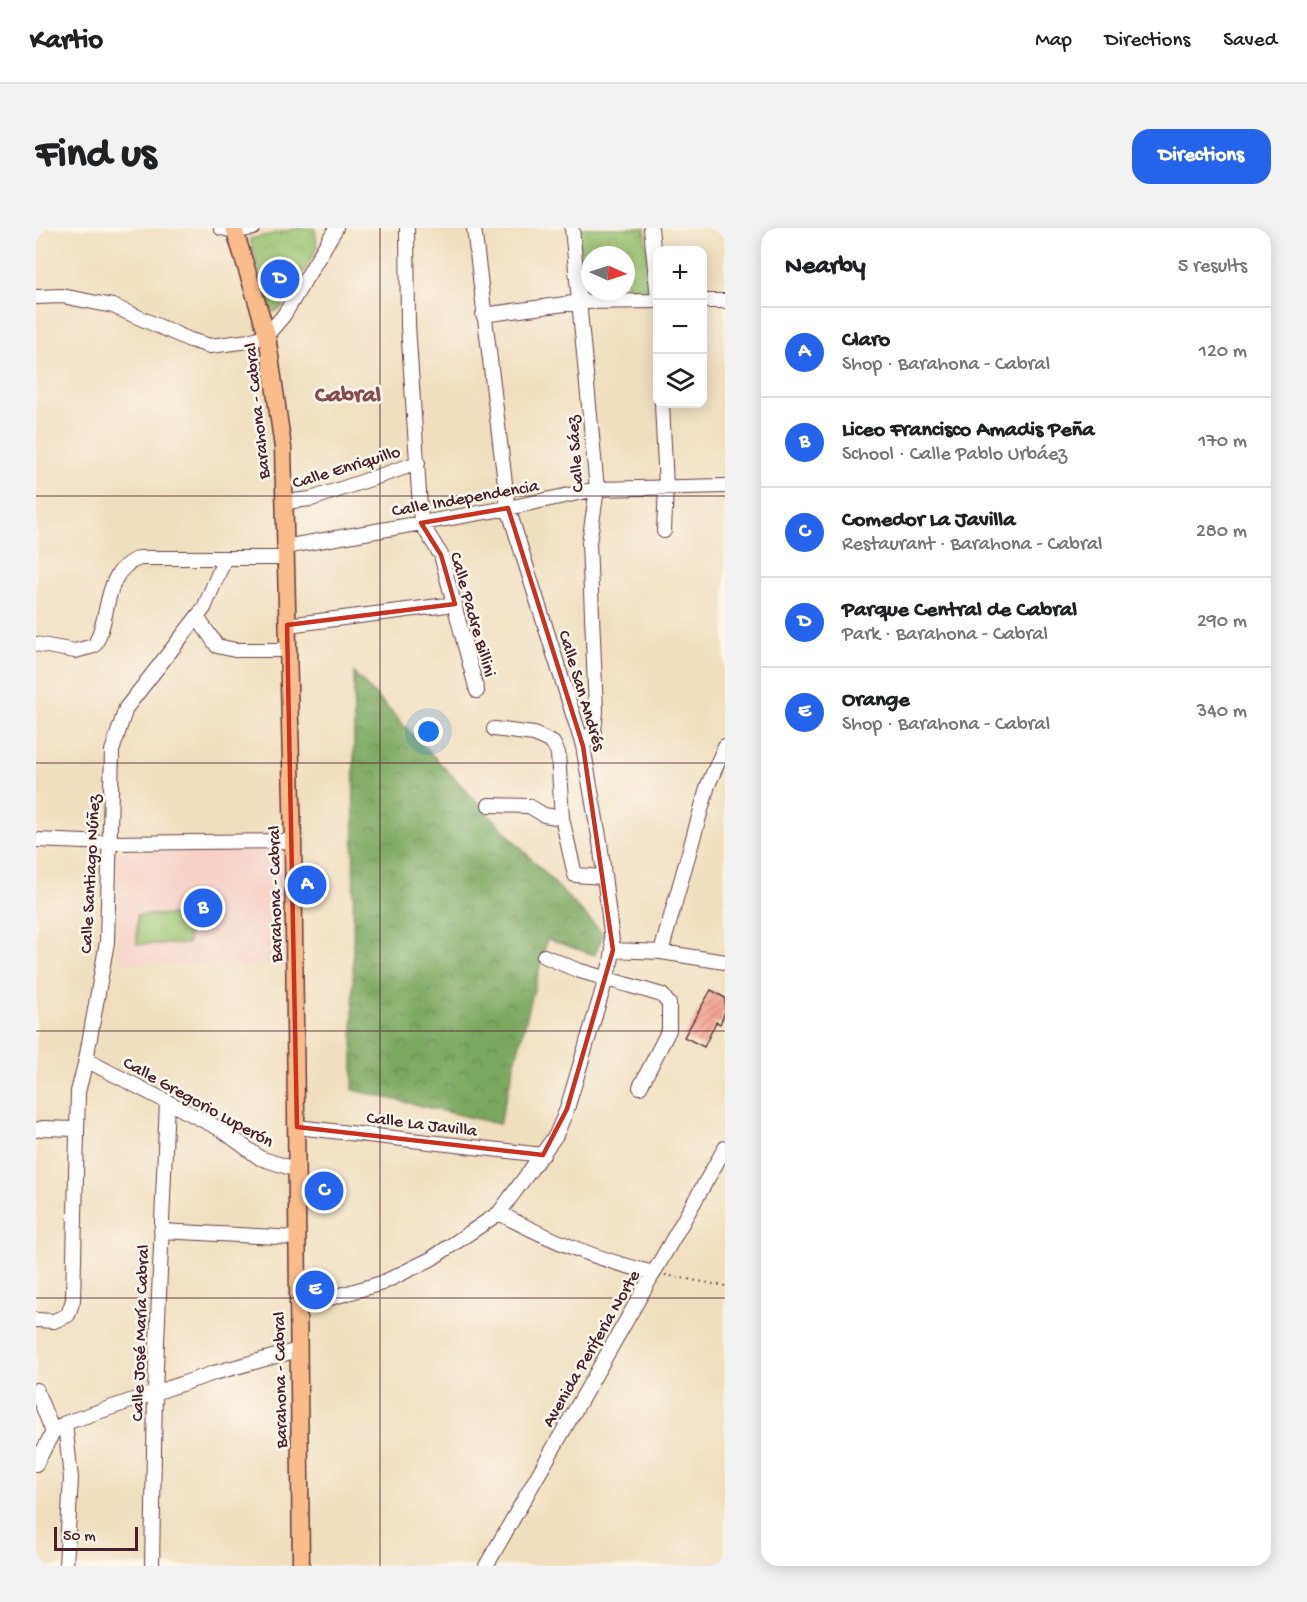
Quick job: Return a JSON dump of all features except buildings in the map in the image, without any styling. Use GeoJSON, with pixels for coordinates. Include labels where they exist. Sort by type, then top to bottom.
{"type":"FeatureCollection","features":[{"type":"Feature","properties":{"kind":"main road","name":"Barahona - Cabral"},"geometry":{"type":"LineString","coordinates":[[230,229],[267,335],[283,448],[293,841],[302,1566]]}},
{"type":"Feature","properties":{"kind":"street"},"geometry":{"type":"LineString","coordinates":[[230,229],[254,228]]}},
{"type":"Feature","properties":{"kind":"street"},"geometry":{"type":"LineString","coordinates":[[36,297],[62,296],[113,306],[190,340],[210,346],[249,341],[267,335],[284,315],[336,228]]}},
{"type":"Feature","properties":{"kind":"street","name":"Calle Padre Billini"},"geometry":{"type":"LineString","coordinates":[[407,228],[408,325],[421,523],[441,555],[477,691]]}},
{"type":"Feature","properties":{"kind":"street","name":"Calle San Andrés"},"geometry":{"type":"LineString","coordinates":[[298,1304],[327,1299],[382,1283],[431,1259],[499,1213],[556,1135],[567,1109],[606,979],[612,950],[600,842],[583,746],[508,508],[474,228]]}},
{"type":"Feature","properties":{"kind":"street","name":"Calle Sáez"},"geometry":{"type":"LineString","coordinates":[[572,228],[597,489],[589,543],[596,711],[594,730],[583,746]]}},
{"type":"Feature","properties":{"kind":"street"},"geometry":{"type":"LineString","coordinates":[[651,228],[653,252]]}},
{"type":"Feature","properties":{"kind":"street"},"geometry":{"type":"LineString","coordinates":[[483,315],[580,302],[653,300]]}},
{"type":"Feature","properties":{"kind":"street"},"geometry":{"type":"LineString","coordinates":[[707,301],[725,301]]}},
{"type":"Feature","properties":{"kind":"street"},"geometry":{"type":"LineString","coordinates":[[662,408],[666,487],[664,531]]}},
{"type":"Feature","properties":{"kind":"street","name":"Calle Enriquillo"},"geometry":{"type":"LineString","coordinates":[[284,502],[311,499],[418,463]]}},
{"type":"Feature","properties":{"kind":"street","name":"Calle Independencia"},"geometry":{"type":"LineString","coordinates":[[284,552],[597,489],[725,486]]}},
{"type":"Feature","properties":{"kind":"street"},"geometry":{"type":"LineString","coordinates":[[36,644],[75,651],[86,650],[94,646],[104,626],[111,585],[128,562],[149,558],[225,558],[284,552]]}},
{"type":"Feature","properties":{"kind":"street","name":"Calle Santiago Núñez"},"geometry":{"type":"LineString","coordinates":[[36,1320],[54,1321],[68,1316],[73,1300],[75,1130],[78,1092],[107,942],[112,751],[126,708],[204,608],[225,558]]}},
{"type":"Feature","properties":{"kind":"street"},"geometry":{"type":"LineString","coordinates":[[287,625],[455,604]]}},
{"type":"Feature","properties":{"kind":"street"},"geometry":{"type":"LineString","coordinates":[[197,617],[217,646],[235,650],[288,650]]}},
{"type":"Feature","properties":{"kind":"street"},"geometry":{"type":"LineString","coordinates":[[494,729],[534,734],[553,743],[558,753],[562,818],[575,875],[603,877]]}},
{"type":"Feature","properties":{"kind":"street"},"geometry":{"type":"LineString","coordinates":[[661,952],[708,785],[725,746]]}},
{"type":"Feature","properties":{"kind":"street"},"geometry":{"type":"LineString","coordinates":[[489,805],[529,806],[544,815],[562,818]]}},
{"type":"Feature","properties":{"kind":"street"},"geometry":{"type":"LineString","coordinates":[[36,840],[110,843],[293,841]]}},
{"type":"Feature","properties":{"kind":"street"},"geometry":{"type":"LineString","coordinates":[[612,950],[661,952],[725,962]]}},
{"type":"Feature","properties":{"kind":"street"},"geometry":{"type":"LineString","coordinates":[[544,956],[606,979],[662,995],[669,1004],[669,1030],[640,1087]]}},
{"type":"Feature","properties":{"kind":"street","name":"Calle Gregorio Luperón"},"geometry":{"type":"LineString","coordinates":[[86,1060],[222,1130],[260,1158],[297,1170]]}},
{"type":"Feature","properties":{"kind":"street","name":"Calle José María Cabral"},"geometry":{"type":"LineString","coordinates":[[152,1566],[155,1392],[167,1101]]}},
{"type":"Feature","properties":{"kind":"street","name":"Calle La Javilla"},"geometry":{"type":"LineString","coordinates":[[297,1127],[543,1155]]}},
{"type":"Feature","properties":{"kind":"street"},"geometry":{"type":"LineString","coordinates":[[36,1130],[43,1128],[75,1130]]}},
{"type":"Feature","properties":{"kind":"street","name":"Avenida Periferia Norte"},"geometry":{"type":"LineString","coordinates":[[486,1566],[725,1148]]}},
{"type":"Feature","properties":{"kind":"street"},"geometry":{"type":"LineString","coordinates":[[499,1213],[548,1239],[608,1262],[654,1273]]}},
{"type":"Feature","properties":{"kind":"street"},"geometry":{"type":"LineString","coordinates":[[161,1231],[297,1238]]}},
{"type":"Feature","properties":{"kind":"street"},"geometry":{"type":"LineString","coordinates":[[36,1464],[53,1432],[65,1423],[155,1392],[298,1350]]}},
{"type":"Feature","properties":{"kind":"street"},"geometry":{"type":"LineString","coordinates":[[36,1390],[53,1432]]}},
{"type":"Feature","properties":{"kind":"street"},"geometry":{"type":"LineString","coordinates":[[65,1423],[71,1478],[66,1566]]}},
{"type":"Feature","properties":{"kind":"path"},"geometry":{"type":"LineString","coordinates":[[654,1273],[725,1287]]}},
{"type":"Feature","properties":{"kind":"highlighted area"},"geometry":{"type":"Polygon","coordinates":[[[508,508],[583,746],[613,950],[567,1109],[543,1155],[297,1127],[287,625],[455,604],[441,555],[421,523],[508,508]]]}},
{"type":"Feature","properties":{"kind":"shaded area"},"geometry":{"type":"Polygon","coordinates":[[[287,851],[288,966],[119,963],[118,852],[287,851]]]}},
{"type":"Feature","properties":{"kind":"green space"},"geometry":{"type":"Polygon","coordinates":[[[299,228],[315,228],[317,249],[280,309],[271,313],[250,239],[299,228]]]}},
{"type":"Feature","properties":{"kind":"green space"},"geometry":{"type":"Polygon","coordinates":[[[578,228],[645,228],[651,296],[635,296],[635,246],[581,246],[581,257],[578,228]]]}},
{"type":"Feature","properties":{"kind":"green space"},"geometry":{"type":"Polygon","coordinates":[[[354,673],[603,934],[595,955],[547,939],[499,1124],[353,1090],[354,673]]]}},
{"type":"Feature","properties":{"kind":"green space"},"geometry":{"type":"Polygon","coordinates":[[[137,915],[188,915],[188,944],[137,944],[137,915]]]}},
{"type":"Feature","properties":{"kind":"place","name":"Parque Central de Cabral"},"geometry":{"type":"Point","coordinates":[280,279]}},
{"type":"Feature","properties":{"kind":"place","name":"Claro"},"geometry":{"type":"Point","coordinates":[307,885]}},
{"type":"Feature","properties":{"kind":"place","name":"Liceo Francisco Amadis Peña"},"geometry":{"type":"Point","coordinates":[203,908]}},
{"type":"Feature","properties":{"kind":"place","name":"Comedor La Javilla"},"geometry":{"type":"Point","coordinates":[324,1191]}},
{"type":"Feature","properties":{"kind":"place","name":"Orange"},"geometry":{"type":"Point","coordinates":[315,1290]}},
{"type":"Feature","properties":{"kind":"district","name":"Cabral"},"geometry":{"type":"Point","coordinates":[348,393]}}]}
